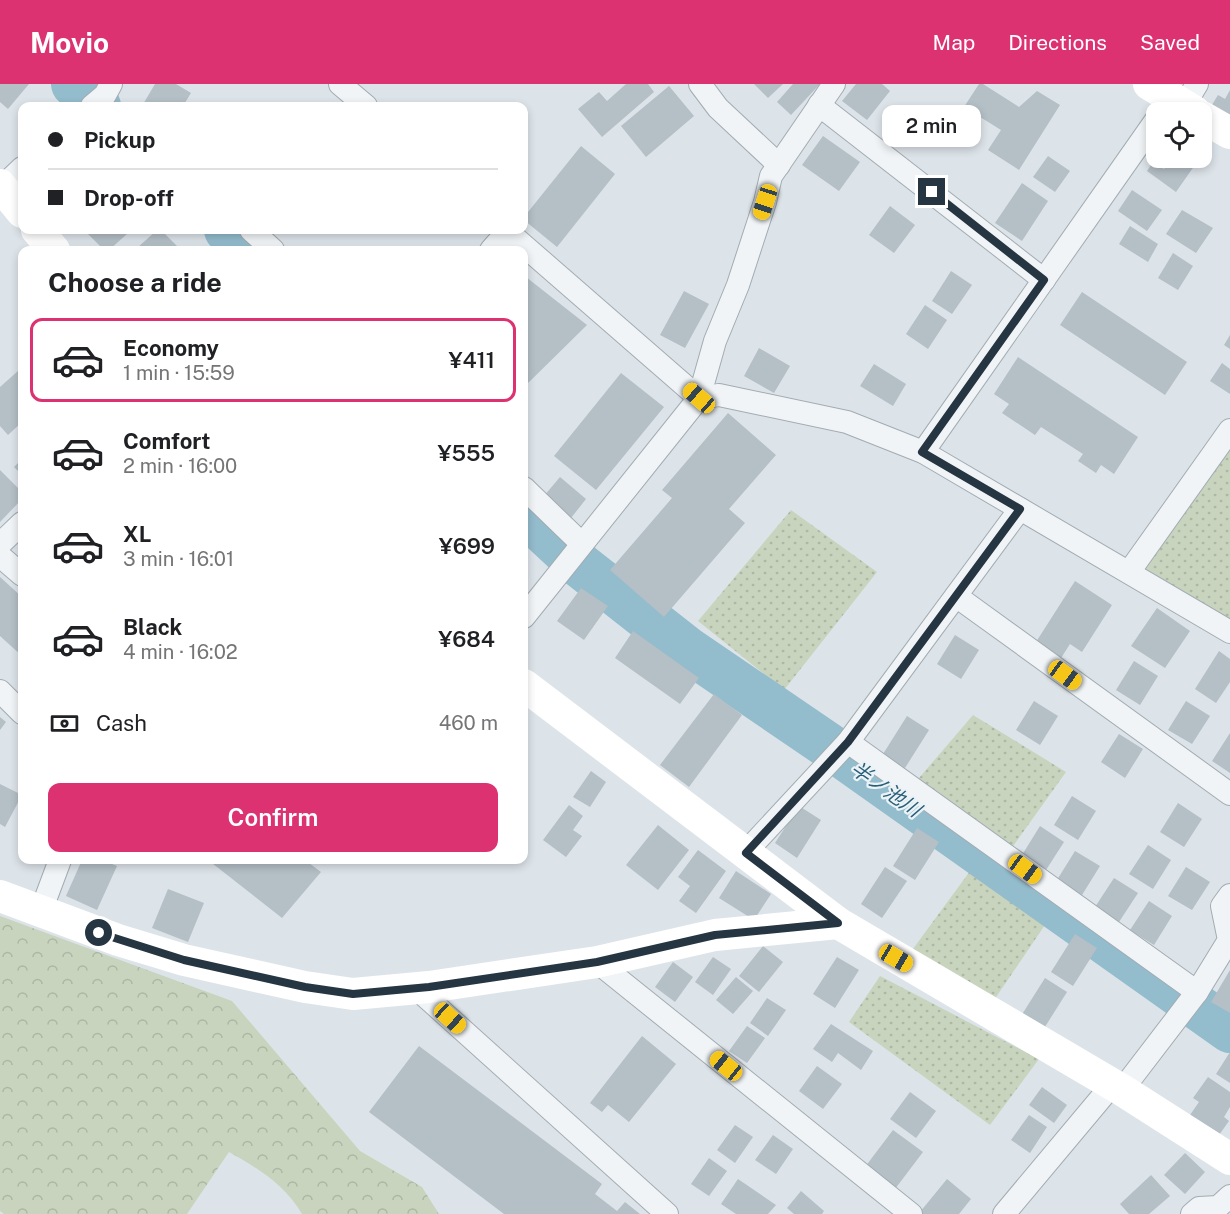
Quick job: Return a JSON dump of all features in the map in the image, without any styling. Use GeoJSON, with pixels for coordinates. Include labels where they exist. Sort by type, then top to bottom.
{"type":"FeatureCollection","features":[{"type":"Feature","properties":{"kind":"street"},"geometry":{"type":"LineString","coordinates":[[340,84],[361,102]]}},
{"type":"Feature","properties":{"kind":"street"},"geometry":{"type":"LineString","coordinates":[[700,84],[718,108],[779,165]]}},
{"type":"Feature","properties":{"kind":"street"},"geometry":{"type":"LineString","coordinates":[[528,612],[699,398],[716,341],[738,285],[765,202],[771,176],[834,84]]}},
{"type":"Feature","properties":{"kind":"street"},"geometry":{"type":"LineString","coordinates":[[819,105],[1044,280]]}},
{"type":"Feature","properties":{"kind":"street"},"geometry":{"type":"LineString","coordinates":[[1212,123],[1230,133]]}},
{"type":"Feature","properties":{"kind":"street"},"geometry":{"type":"LineString","coordinates":[[922,452],[1044,280],[1146,145]]}},
{"type":"Feature","properties":{"kind":"street"},"geometry":{"type":"LineString","coordinates":[[8,180],[18,203]]}},
{"type":"Feature","properties":{"kind":"street"},"geometry":{"type":"LineString","coordinates":[[40,234],[51,246]]}},
{"type":"Feature","properties":{"kind":"street"},"geometry":{"type":"LineString","coordinates":[[255,234],[268,246]]}},
{"type":"Feature","properties":{"kind":"street"},"geometry":{"type":"LineString","coordinates":[[494,246],[504,234]]}},
{"type":"Feature","properties":{"kind":"street"},"geometry":{"type":"LineString","coordinates":[[512,234],[525,246]]}},
{"type":"Feature","properties":{"kind":"street"},"geometry":{"type":"LineString","coordinates":[[528,248],[699,398]]}},
{"type":"Feature","properties":{"kind":"street"},"geometry":{"type":"LineString","coordinates":[[699,398],[719,394],[847,422],[922,452],[1230,632]]}},
{"type":"Feature","properties":{"kind":"street"},"geometry":{"type":"LineString","coordinates":[[1129,572],[1230,430]]}},
{"type":"Feature","properties":{"kind":"street"},"geometry":{"type":"LineString","coordinates":[[528,492],[581,543]]}},
{"type":"Feature","properties":{"kind":"street"},"geometry":{"type":"LineString","coordinates":[[746,853],[848,742],[1020,509]]}},
{"type":"Feature","properties":{"kind":"street"},"geometry":{"type":"LineString","coordinates":[[0,544],[18,527]]}},
{"type":"Feature","properties":{"kind":"street"},"geometry":{"type":"LineString","coordinates":[[0,556],[18,572]]}},
{"type":"Feature","properties":{"kind":"street"},"geometry":{"type":"LineString","coordinates":[[956,596],[1230,794]]}},
{"type":"Feature","properties":{"kind":"street"},"geometry":{"type":"LineString","coordinates":[[528,688],[838,923],[1117,1087],[1230,1159]]}},
{"type":"Feature","properties":{"kind":"street"},"geometry":{"type":"LineString","coordinates":[[0,691],[18,709]]}},
{"type":"Feature","properties":{"kind":"street"},"geometry":{"type":"LineString","coordinates":[[848,742],[1197,992]]}},
{"type":"Feature","properties":{"kind":"street"},"geometry":{"type":"LineString","coordinates":[[41,911],[59,864]]}},
{"type":"Feature","properties":{"kind":"street"},"geometry":{"type":"LineString","coordinates":[[1004,1214],[1117,1087],[1197,992],[1229,940],[1222,906],[1230,895]]}},
{"type":"Feature","properties":{"kind":"street"},"geometry":{"type":"LineString","coordinates":[[0,896],[118,939],[184,960],[305,987],[353,994],[416,988],[597,962],[715,935],[838,923]]}},
{"type":"Feature","properties":{"kind":"street"},"geometry":{"type":"LineString","coordinates":[[597,962],[911,1214]]}},
{"type":"Feature","properties":{"kind":"street"},"geometry":{"type":"LineString","coordinates":[[416,988],[667,1214]]}},
{"type":"Feature","properties":{"kind":"street"},"geometry":{"type":"LineString","coordinates":[[1192,1214],[1199,1208],[1218,1207],[1230,1196]]}},
{"type":"Feature","properties":{"kind":"green space"},"geometry":{"type":"Polygon","coordinates":[[[1230,449],[1230,632],[1129,572],[1230,449]]]}},
{"type":"Feature","properties":{"kind":"green space"},"geometry":{"type":"Polygon","coordinates":[[[791,510],[877,572],[784,690],[698,621],[791,510]]]}},
{"type":"Feature","properties":{"kind":"green space"},"geometry":{"type":"Polygon","coordinates":[[[973,715],[1066,772],[1006,856],[913,785],[973,715]]]}},
{"type":"Feature","properties":{"kind":"green space"},"geometry":{"type":"Polygon","coordinates":[[[973,867],[1049,919],[992,1003],[910,953],[973,867]]]}},
{"type":"Feature","properties":{"kind":"green space"},"geometry":{"type":"Polygon","coordinates":[[[0,916],[232,1001],[360,1151],[422,1187],[439,1214],[302,1214],[279,1186],[261,1171],[229,1152],[187,1214],[4,1214],[0,1211],[0,916]]]}},
{"type":"Feature","properties":{"kind":"green space"},"geometry":{"type":"Polygon","coordinates":[[[880,976],[1039,1059],[990,1125],[849,1022],[880,976]]]}},
{"type":"Feature","properties":{"kind":"building"},"geometry":{"type":"Polygon","coordinates":[[[0,84],[29,84],[8,109],[0,102],[0,84]]]}},
{"type":"Feature","properties":{"kind":"building"},"geometry":{"type":"Polygon","coordinates":[[[155,84],[176,84],[191,93],[185,102],[144,102],[155,84]]]}},
{"type":"Feature","properties":{"kind":"building"},"geometry":{"type":"Polygon","coordinates":[[[626,84],[648,84],[654,92],[602,137],[578,109],[599,92],[607,101],[626,84]]]}},
{"type":"Feature","properties":{"kind":"building"},"geometry":{"type":"Polygon","coordinates":[[[754,84],[783,84],[768,98],[754,84]]]}},
{"type":"Feature","properties":{"kind":"building"},"geometry":{"type":"Polygon","coordinates":[[[793,84],[820,84],[791,115],[777,102],[793,84]]]}},
{"type":"Feature","properties":{"kind":"building"},"geometry":{"type":"Polygon","coordinates":[[[856,84],[882,84],[890,91],[867,120],[842,101],[856,84]]]}},
{"type":"Feature","properties":{"kind":"building"},"geometry":{"type":"Polygon","coordinates":[[[979,84],[983,84],[1019,107],[1037,91],[1060,105],[1019,170],[988,150],[1001,130],[964,107],[979,84]]]}},
{"type":"Feature","properties":{"kind":"building"},"geometry":{"type":"Polygon","coordinates":[[[669,86],[694,116],[646,157],[621,126],[669,86]]]}},
{"type":"Feature","properties":{"kind":"building"},"geometry":{"type":"Polygon","coordinates":[[[1230,90],[1230,120],[1212,109],[1218,95],[1225,99],[1230,90]]]}},
{"type":"Feature","properties":{"kind":"building"},"geometry":{"type":"Polygon","coordinates":[[[823,136],[860,162],[839,191],[802,165],[823,136]]]}},
{"type":"Feature","properties":{"kind":"building"},"geometry":{"type":"Polygon","coordinates":[[[581,146],[615,174],[557,247],[528,223],[528,212],[581,146]]]}},
{"type":"Feature","properties":{"kind":"building"},"geometry":{"type":"Polygon","coordinates":[[[1048,156],[1070,171],[1055,192],[1033,177],[1048,156]]]}},
{"type":"Feature","properties":{"kind":"building"},"geometry":{"type":"Polygon","coordinates":[[[1149,168],[1193,168],[1176,192],[1147,171],[1149,168]]]}},
{"type":"Feature","properties":{"kind":"building"},"geometry":{"type":"Polygon","coordinates":[[[1022,183],[1048,201],[1022,241],[995,223],[1022,183]]]}},
{"type":"Feature","properties":{"kind":"building"},"geometry":{"type":"Polygon","coordinates":[[[1132,190],[1162,210],[1147,231],[1118,211],[1132,190]]]}},
{"type":"Feature","properties":{"kind":"building"},"geometry":{"type":"Polygon","coordinates":[[[890,206],[915,225],[894,253],[869,235],[890,206]]]}},
{"type":"Feature","properties":{"kind":"building"},"geometry":{"type":"Polygon","coordinates":[[[1182,210],[1213,228],[1196,253],[1166,234],[1182,210]]]}},
{"type":"Feature","properties":{"kind":"building"},"geometry":{"type":"Polygon","coordinates":[[[1130,226],[1158,244],[1148,262],[1119,244],[1130,226]]]}},
{"type":"Feature","properties":{"kind":"building"},"geometry":{"type":"Polygon","coordinates":[[[88,234],[127,234],[114,246],[100,246],[88,234]]]}},
{"type":"Feature","properties":{"kind":"building"},"geometry":{"type":"Polygon","coordinates":[[[153,234],[165,234],[177,246],[139,246],[153,234]]]}},
{"type":"Feature","properties":{"kind":"building"},"geometry":{"type":"Polygon","coordinates":[[[1173,253],[1193,266],[1178,290],[1158,278],[1173,253]]]}},
{"type":"Feature","properties":{"kind":"building"},"geometry":{"type":"Polygon","coordinates":[[[951,271],[972,285],[952,314],[932,301],[951,271]]]}},
{"type":"Feature","properties":{"kind":"building"},"geometry":{"type":"Polygon","coordinates":[[[528,279],[587,325],[528,383],[528,279]]]}},
{"type":"Feature","properties":{"kind":"building"},"geometry":{"type":"Polygon","coordinates":[[[684,291],[709,304],[685,348],[660,335],[684,291]]]}},
{"type":"Feature","properties":{"kind":"building"},"geometry":{"type":"Polygon","coordinates":[[[1082,292],[1187,362],[1165,395],[1060,325],[1082,292]]]}},
{"type":"Feature","properties":{"kind":"building"},"geometry":{"type":"Polygon","coordinates":[[[925,305],[947,320],[928,349],[906,334],[925,305]]]}},
{"type":"Feature","properties":{"kind":"building"},"geometry":{"type":"Polygon","coordinates":[[[1230,335],[1230,349],[1224,345],[1230,335]]]}},
{"type":"Feature","properties":{"kind":"building"},"geometry":{"type":"Polygon","coordinates":[[[759,348],[790,366],[774,393],[744,376],[759,348]]]}},
{"type":"Feature","properties":{"kind":"building"},"geometry":{"type":"Polygon","coordinates":[[[1018,357],[1138,437],[1114,474],[1101,465],[1096,473],[1078,461],[1083,454],[1041,427],[1035,435],[1002,413],[1009,404],[994,394],[1018,357]]]}},
{"type":"Feature","properties":{"kind":"building"},"geometry":{"type":"Polygon","coordinates":[[[1222,363],[1230,369],[1230,394],[1210,381],[1222,363]]]}},
{"type":"Feature","properties":{"kind":"building"},"geometry":{"type":"Polygon","coordinates":[[[874,364],[906,384],[893,406],[860,386],[874,364]]]}},
{"type":"Feature","properties":{"kind":"building"},"geometry":{"type":"Polygon","coordinates":[[[18,371],[18,426],[8,435],[0,426],[0,387],[18,371]]]}},
{"type":"Feature","properties":{"kind":"building"},"geometry":{"type":"Polygon","coordinates":[[[621,373],[664,407],[596,490],[554,456],[621,373]]]}},
{"type":"Feature","properties":{"kind":"building"},"geometry":{"type":"Polygon","coordinates":[[[728,413],[776,455],[729,509],[745,523],[664,617],[610,570],[672,498],[662,490],[728,413]]]}},
{"type":"Feature","properties":{"kind":"building"},"geometry":{"type":"Polygon","coordinates":[[[0,470],[18,488],[18,503],[0,522],[0,470]]]}},
{"type":"Feature","properties":{"kind":"building"},"geometry":{"type":"Polygon","coordinates":[[[560,477],[586,499],[571,518],[544,496],[560,477]]]}},
{"type":"Feature","properties":{"kind":"building"},"geometry":{"type":"Polygon","coordinates":[[[0,577],[18,593],[18,652],[0,636],[0,577]]]}},
{"type":"Feature","properties":{"kind":"building"},"geometry":{"type":"Polygon","coordinates":[[[1075,581],[1112,605],[1082,652],[1070,644],[1061,658],[1036,642],[1075,581]]]}},
{"type":"Feature","properties":{"kind":"building"},"geometry":{"type":"Polygon","coordinates":[[[581,588],[608,606],[584,640],[557,621],[581,588]]]}},
{"type":"Feature","properties":{"kind":"building"},"geometry":{"type":"Polygon","coordinates":[[[1157,608],[1190,631],[1165,668],[1131,646],[1157,608]]]}},
{"type":"Feature","properties":{"kind":"building"},"geometry":{"type":"Polygon","coordinates":[[[633,631],[699,678],[680,704],[615,658],[633,631]]]}},
{"type":"Feature","properties":{"kind":"building"},"geometry":{"type":"Polygon","coordinates":[[[955,635],[979,650],[961,679],[937,664],[955,635]]]}},
{"type":"Feature","properties":{"kind":"building"},"geometry":{"type":"Polygon","coordinates":[[[1219,651],[1230,659],[1230,682],[1216,703],[1195,689],[1219,651]]]}},
{"type":"Feature","properties":{"kind":"building"},"geometry":{"type":"Polygon","coordinates":[[[1134,661],[1158,676],[1140,705],[1116,690],[1134,661]]]}},
{"type":"Feature","properties":{"kind":"building"},"geometry":{"type":"Polygon","coordinates":[[[714,694],[742,715],[689,787],[660,765],[714,694]]]}},
{"type":"Feature","properties":{"kind":"building"},"geometry":{"type":"Polygon","coordinates":[[[1034,701],[1058,716],[1040,745],[1016,730],[1034,701]]]}},
{"type":"Feature","properties":{"kind":"building"},"geometry":{"type":"Polygon","coordinates":[[[1186,701],[1210,716],[1192,744],[1168,730],[1186,701]]]}},
{"type":"Feature","properties":{"kind":"building"},"geometry":{"type":"Polygon","coordinates":[[[907,716],[929,730],[905,768],[883,754],[907,716]]]}},
{"type":"Feature","properties":{"kind":"building"},"geometry":{"type":"Polygon","coordinates":[[[0,717],[6,722],[0,730],[0,717]]]}},
{"type":"Feature","properties":{"kind":"building"},"geometry":{"type":"Polygon","coordinates":[[[1230,733],[1230,773],[1212,761],[1230,733]]]}},
{"type":"Feature","properties":{"kind":"building"},"geometry":{"type":"Polygon","coordinates":[[[1119,734],[1143,749],[1125,778],[1101,762],[1119,734]]]}},
{"type":"Feature","properties":{"kind":"building"},"geometry":{"type":"Polygon","coordinates":[[[591,771],[606,782],[590,807],[573,797],[591,771]]]}},
{"type":"Feature","properties":{"kind":"building"},"geometry":{"type":"Polygon","coordinates":[[[0,784],[18,793],[18,803],[5,827],[0,824],[0,784]]]}},
{"type":"Feature","properties":{"kind":"building"},"geometry":{"type":"Polygon","coordinates":[[[1072,796],[1096,811],[1078,840],[1054,825],[1072,796]]]}},
{"type":"Feature","properties":{"kind":"building"},"geometry":{"type":"Polygon","coordinates":[[[1178,803],[1202,819],[1184,847],[1160,832],[1178,803]]]}},
{"type":"Feature","properties":{"kind":"building"},"geometry":{"type":"Polygon","coordinates":[[[569,805],[583,816],[573,830],[582,836],[566,857],[543,840],[569,805]]]}},
{"type":"Feature","properties":{"kind":"building"},"geometry":{"type":"Polygon","coordinates":[[[799,806],[821,820],[797,858],[775,843],[799,806]]]}},
{"type":"Feature","properties":{"kind":"building"},"geometry":{"type":"Polygon","coordinates":[[[658,825],[689,850],[658,890],[626,865],[658,825]]]}},
{"type":"Feature","properties":{"kind":"building"},"geometry":{"type":"Polygon","coordinates":[[[1040,826],[1064,842],[1046,870],[1022,855],[1040,826]]]}},
{"type":"Feature","properties":{"kind":"building"},"geometry":{"type":"Polygon","coordinates":[[[917,828],[939,842],[915,880],[893,866],[917,828]]]}},
{"type":"Feature","properties":{"kind":"building"},"geometry":{"type":"Polygon","coordinates":[[[1148,845],[1171,860],[1153,889],[1129,874],[1148,845]]]}},
{"type":"Feature","properties":{"kind":"building"},"geometry":{"type":"Polygon","coordinates":[[[698,850],[726,871],[696,913],[679,901],[690,886],[678,877],[698,850]]]}},
{"type":"Feature","properties":{"kind":"building"},"geometry":{"type":"Polygon","coordinates":[[[1075,851],[1100,866],[1082,895],[1057,880],[1075,851]]]}},
{"type":"Feature","properties":{"kind":"building"},"geometry":{"type":"Polygon","coordinates":[[[80,864],[117,866],[97,910],[66,896],[80,864]]]}},
{"type":"Feature","properties":{"kind":"building"},"geometry":{"type":"Polygon","coordinates":[[[213,864],[310,864],[321,872],[282,918],[213,864]]]}},
{"type":"Feature","properties":{"kind":"building"},"geometry":{"type":"Polygon","coordinates":[[[885,867],[907,881],[882,918],[861,904],[885,867]]]}},
{"type":"Feature","properties":{"kind":"building"},"geometry":{"type":"Polygon","coordinates":[[[1186,867],[1210,882],[1192,910],[1168,896],[1186,867]]]}},
{"type":"Feature","properties":{"kind":"building"},"geometry":{"type":"Polygon","coordinates":[[[736,871],[771,894],[754,920],[719,898],[736,871]]]}},
{"type":"Feature","properties":{"kind":"building"},"geometry":{"type":"Polygon","coordinates":[[[1114,878],[1138,893],[1119,922],[1095,907],[1114,878]]]}},
{"type":"Feature","properties":{"kind":"building"},"geometry":{"type":"Polygon","coordinates":[[[168,889],[204,903],[188,942],[152,928],[168,889]]]}},
{"type":"Feature","properties":{"kind":"building"},"geometry":{"type":"Polygon","coordinates":[[[1149,901],[1172,916],[1154,945],[1130,930],[1149,901]]]}},
{"type":"Feature","properties":{"kind":"building"},"geometry":{"type":"Polygon","coordinates":[[[1075,934],[1097,948],[1073,986],[1051,972],[1075,934]]]}},
{"type":"Feature","properties":{"kind":"building"},"geometry":{"type":"Polygon","coordinates":[[[763,946],[783,962],[759,992],[739,976],[763,946]]]}},
{"type":"Feature","properties":{"kind":"building"},"geometry":{"type":"Polygon","coordinates":[[[713,957],[731,969],[713,995],[695,982],[713,957]]]}},
{"type":"Feature","properties":{"kind":"building"},"geometry":{"type":"Polygon","coordinates":[[[837,957],[859,970],[835,1008],[813,994],[837,957]]]}},
{"type":"Feature","properties":{"kind":"building"},"geometry":{"type":"Polygon","coordinates":[[[673,962],[693,977],[675,1002],[655,987],[673,962]]]}},
{"type":"Feature","properties":{"kind":"building"},"geometry":{"type":"Polygon","coordinates":[[[1230,970],[1230,1013],[1211,1002],[1230,970]]]}},
{"type":"Feature","properties":{"kind":"building"},"geometry":{"type":"Polygon","coordinates":[[[736,977],[753,991],[733,1014],[716,1000],[736,977]]]}},
{"type":"Feature","properties":{"kind":"building"},"geometry":{"type":"Polygon","coordinates":[[[1045,978],[1067,992],[1043,1030],[1021,1016],[1045,978]]]}},
{"type":"Feature","properties":{"kind":"building"},"geometry":{"type":"Polygon","coordinates":[[[767,998],[786,1010],[768,1036],[750,1023],[767,998]]]}},
{"type":"Feature","properties":{"kind":"building"},"geometry":{"type":"Polygon","coordinates":[[[831,1024],[873,1051],[861,1070],[838,1053],[832,1062],[813,1049],[831,1024]]]}},
{"type":"Feature","properties":{"kind":"building"},"geometry":{"type":"Polygon","coordinates":[[[747,1026],[765,1038],[747,1063],[729,1051],[747,1026]]]}},
{"type":"Feature","properties":{"kind":"building"},"geometry":{"type":"Polygon","coordinates":[[[642,1036],[676,1064],[629,1122],[608,1105],[602,1112],[590,1103],[642,1036]]]}},
{"type":"Feature","properties":{"kind":"building"},"geometry":{"type":"Polygon","coordinates":[[[419,1046],[602,1184],[595,1194],[617,1211],[625,1202],[640,1214],[504,1214],[369,1112],[419,1046]]]}},
{"type":"Feature","properties":{"kind":"building"},"geometry":{"type":"Polygon","coordinates":[[[1230,1052],[1230,1083],[1216,1074],[1230,1052]]]}},
{"type":"Feature","properties":{"kind":"building"},"geometry":{"type":"Polygon","coordinates":[[[817,1066],[842,1084],[823,1109],[799,1091],[817,1066]]]}},
{"type":"Feature","properties":{"kind":"building"},"geometry":{"type":"Polygon","coordinates":[[[1208,1077],[1230,1092],[1230,1107],[1224,1117],[1229,1121],[1219,1135],[1190,1115],[1199,1102],[1193,1098],[1208,1077]]]}},
{"type":"Feature","properties":{"kind":"building"},"geometry":{"type":"Polygon","coordinates":[[[1042,1087],[1067,1105],[1054,1123],[1029,1105],[1042,1087]]]}},
{"type":"Feature","properties":{"kind":"building"},"geometry":{"type":"Polygon","coordinates":[[[910,1092],[936,1111],[916,1138],[890,1119],[910,1092]]]}},
{"type":"Feature","properties":{"kind":"building"},"geometry":{"type":"Polygon","coordinates":[[[1029,1115],[1047,1127],[1030,1153],[1011,1140],[1029,1115]]]}},
{"type":"Feature","properties":{"kind":"building"},"geometry":{"type":"Polygon","coordinates":[[[735,1125],[753,1137],[735,1163],[717,1150],[735,1125]]]}},
{"type":"Feature","properties":{"kind":"building"},"geometry":{"type":"Polygon","coordinates":[[[893,1130],[923,1152],[895,1189],[865,1167],[893,1130]]]}},
{"type":"Feature","properties":{"kind":"building"},"geometry":{"type":"Polygon","coordinates":[[[773,1135],[793,1149],[776,1174],[755,1160],[773,1135]]]}},
{"type":"Feature","properties":{"kind":"building"},"geometry":{"type":"Polygon","coordinates":[[[1185,1153],[1205,1172],[1185,1194],[1164,1175],[1185,1153]]]}},
{"type":"Feature","properties":{"kind":"building"},"geometry":{"type":"Polygon","coordinates":[[[709,1158],[727,1171],[709,1196],[691,1184],[709,1158]]]}},
{"type":"Feature","properties":{"kind":"building"},"geometry":{"type":"Polygon","coordinates":[[[1151,1175],[1170,1196],[1149,1214],[1129,1214],[1120,1204],[1151,1175]]]}},
{"type":"Feature","properties":{"kind":"building"},"geometry":{"type":"Polygon","coordinates":[[[738,1179],[776,1205],[768,1214],[736,1214],[721,1204],[738,1179]]]}},
{"type":"Feature","properties":{"kind":"building"},"geometry":{"type":"Polygon","coordinates":[[[947,1179],[971,1199],[959,1214],[922,1214],[920,1212],[947,1179]]]}},
{"type":"Feature","properties":{"kind":"building"},"geometry":{"type":"Polygon","coordinates":[[[801,1191],[824,1211],[822,1214],[794,1214],[787,1208],[801,1191]]]}},
{"type":"Feature","properties":{"kind":"waterway","name":"半ノ池川"},"geometry":{"type":"LineString","coordinates":[[74,84],[94,102]]}},
{"type":"Feature","properties":{"kind":"waterway","name":"半ノ池川"},"geometry":{"type":"LineString","coordinates":[[231,234],[244,246]]}},
{"type":"Feature","properties":{"kind":"waterway","name":"半ノ池川"},"geometry":{"type":"LineString","coordinates":[[528,517],[581,566],[688,650],[829,746],[1230,1030]]}},
{"type":"Feature","properties":{"kind":"route"},"geometry":{"type":"LineString","coordinates":[[99,933],[184,960],[305,987],[353,994],[429,987],[597,962],[715,935],[838,923],[746,853],[848,742],[1020,509],[922,452],[1044,280],[932,192]]}}]}
